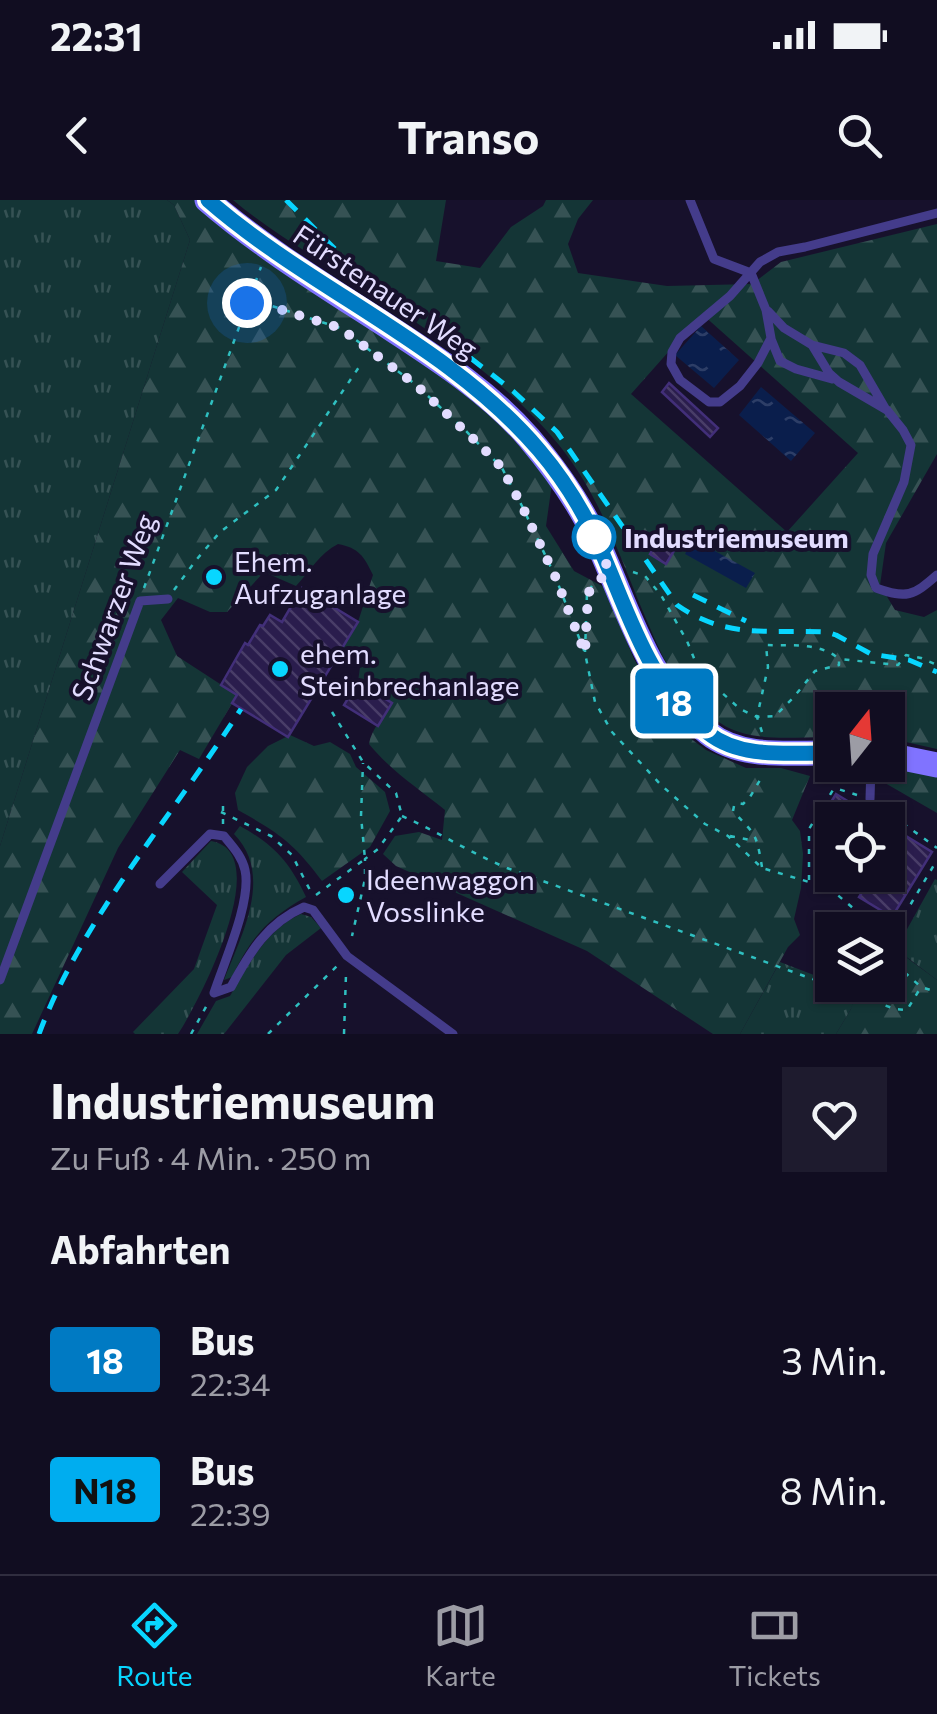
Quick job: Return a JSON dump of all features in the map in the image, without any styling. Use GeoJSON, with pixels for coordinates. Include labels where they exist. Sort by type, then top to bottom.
{"type":"FeatureCollection","features":[{"type":"Feature","properties":{"kind":"street","name":"Fürstenauer Weg"},"geometry":{"type":"LineString","coordinates":[[208,200],[268,248],[468,382],[534,444],[566,486],[615,569],[646,654],[678,706],[713,736],[740,750],[815,752]]}},
{"type":"Feature","properties":{"kind":"street"},"geometry":{"type":"LineString","coordinates":[[905,758],[937,765]]}},
{"type":"Feature","properties":{"kind":"lane"},"geometry":{"type":"LineString","coordinates":[[690,200],[714,259],[752,273],[780,362],[839,382],[886,410]]}},
{"type":"Feature","properties":{"kind":"lane"},"geometry":{"type":"LineString","coordinates":[[770,338],[758,363],[740,386],[720,402],[709,402],[698,395],[680,380],[671,364],[680,338],[714,311],[760,262],[778,252],[937,213]]}},
{"type":"Feature","properties":{"kind":"lane"},"geometry":{"type":"LineString","coordinates":[[766,310],[784,328],[812,345],[844,353],[860,366],[911,445],[904,482],[874,554],[871,575],[876,588],[894,594],[918,592],[937,575]]}},
{"type":"Feature","properties":{"kind":"lane"},"geometry":{"type":"LineString","coordinates":[[812,345],[839,382]]}},
{"type":"Feature","properties":{"kind":"lane"},"geometry":{"type":"LineString","coordinates":[[140,600],[168,599]]}},
{"type":"Feature","properties":{"kind":"lane","name":"Schwarzer Weg"},"geometry":{"type":"LineString","coordinates":[[0,980],[140,600]]}},
{"type":"Feature","properties":{"kind":"lane"},"geometry":{"type":"LineString","coordinates":[[870,782],[870,799]]}},
{"type":"Feature","properties":{"kind":"lane"},"geometry":{"type":"LineString","coordinates":[[160,884],[210,834],[224,836],[239,855],[246,877],[242,910],[214,993]]}},
{"type":"Feature","properties":{"kind":"lane"},"geometry":{"type":"LineString","coordinates":[[214,993],[231,986],[264,934],[285,915],[304,907],[313,910],[347,956],[453,1034]]}},
{"type":"Feature","properties":{"kind":"path","name":"Schwarzer Weg"},"geometry":{"type":"LineString","coordinates":[[140,600],[268,248]]}},
{"type":"Feature","properties":{"kind":"path"},"geometry":{"type":"LineString","coordinates":[[247,303],[340,328],[415,384],[478,443],[502,468],[555,576],[585,653],[595,702],[612,732],[662,785],[762,868],[834,892],[858,912]]}},
{"type":"Feature","properties":{"kind":"path"},"geometry":{"type":"LineString","coordinates":[[168,599],[220,532],[276,490],[359,367]]}},
{"type":"Feature","properties":{"kind":"path"},"geometry":{"type":"LineString","coordinates":[[585,653],[588,593],[615,569],[645,576],[661,595],[700,673],[740,709],[757,717],[774,716],[815,671],[839,666],[840,659]]}},
{"type":"Feature","properties":{"kind":"path"},"geometry":{"type":"LineString","coordinates":[[762,726],[757,717],[768,667],[766,645],[810,646],[830,650],[840,659],[898,665],[906,656],[937,666]]}},
{"type":"Feature","properties":{"kind":"path"},"geometry":{"type":"LineString","coordinates":[[222,812],[272,836],[292,855],[314,897],[378,850],[402,816],[396,793],[363,762],[332,712]]}},
{"type":"Feature","properties":{"kind":"path"},"geometry":{"type":"LineString","coordinates":[[344,1034],[347,956],[365,879],[360,816],[363,762]]}},
{"type":"Feature","properties":{"kind":"path"},"geometry":{"type":"LineString","coordinates":[[762,868],[758,841],[733,811],[734,806],[750,797],[764,774]]}},
{"type":"Feature","properties":{"kind":"path"},"geometry":{"type":"LineString","coordinates":[[809,882],[809,829],[833,790],[870,799],[937,848]]}},
{"type":"Feature","properties":{"kind":"path"},"geometry":{"type":"LineString","coordinates":[[223,802],[224,836]]}},
{"type":"Feature","properties":{"kind":"path"},"geometry":{"type":"LineString","coordinates":[[402,816],[507,868],[896,1009],[907,1010],[921,986]]}},
{"type":"Feature","properties":{"kind":"path"},"geometry":{"type":"LineString","coordinates":[[728,836],[758,841]]}},
{"type":"Feature","properties":{"kind":"path"},"geometry":{"type":"LineString","coordinates":[[916,842],[920,837]]}},
{"type":"Feature","properties":{"kind":"path"},"geometry":{"type":"LineString","coordinates":[[905,913],[937,860]]}},
{"type":"Feature","properties":{"kind":"path"},"geometry":{"type":"LineString","coordinates":[[268,1034],[347,956]]}},
{"type":"Feature","properties":{"kind":"path"},"geometry":{"type":"LineString","coordinates":[[905,972],[921,986],[937,992]]}},
{"type":"Feature","properties":{"kind":"path"},"geometry":{"type":"LineString","coordinates":[[191,1034],[214,993]]}},
{"type":"Feature","properties":{"kind":"green space"},"geometry":{"type":"Polygon","coordinates":[[[0,200],[167,200],[174,205],[190,240],[0,846],[0,200]]]}},
{"type":"Feature","properties":{"kind":"green space"},"geometry":{"type":"Polygon","coordinates":[[[167,200],[195,200],[484,406],[552,483],[546,526],[574,571],[604,587],[634,659],[652,691],[686,735],[706,750],[746,768],[781,768],[810,776],[792,820],[800,831],[803,854],[794,919],[800,935],[788,947],[740,1034],[713,1034],[587,951],[396,866],[383,854],[395,836],[419,832],[442,840],[445,810],[395,771],[369,744],[391,703],[358,682],[360,667],[339,653],[358,622],[373,575],[360,554],[338,544],[320,557],[296,586],[264,572],[227,612],[210,612],[178,598],[161,620],[177,656],[237,695],[199,759],[180,750],[118,848],[32,1034],[0,1034],[0,846],[190,240],[174,205],[167,200]]]}},
{"type":"Feature","properties":{"kind":"green space"},"geometry":{"type":"Polygon","coordinates":[[[233,200],[446,200],[436,261],[480,268],[511,227],[546,200],[593,200],[578,219],[568,244],[578,273],[667,286],[752,284],[781,262],[937,224],[937,454],[886,543],[880,585],[895,610],[924,617],[937,610],[937,749],[905,742],[905,692],[815,692],[815,737],[756,736],[715,719],[672,673],[596,503],[559,445],[505,389],[475,365],[233,200]],[[702,314],[631,394],[787,532],[858,453],[702,314]]]}},
{"type":"Feature","properties":{"kind":"green space"},"geometry":{"type":"Polygon","coordinates":[[[290,735],[314,746],[330,742],[350,754],[356,767],[385,792],[390,811],[370,847],[322,881],[285,840],[238,810],[235,793],[247,767],[268,746],[290,735]]]}},
{"type":"Feature","properties":{"kind":"green space"},"geometry":{"type":"Polygon","coordinates":[[[905,767],[937,774],[937,813],[885,783],[905,782],[905,767]]]}},
{"type":"Feature","properties":{"kind":"green space"},"geometry":{"type":"Polygon","coordinates":[[[240,826],[279,855],[306,897],[262,930],[232,977],[224,980],[246,924],[253,886],[246,850],[234,834],[240,826]]]}},
{"type":"Feature","properties":{"kind":"green space"},"geometry":{"type":"Polygon","coordinates":[[[211,841],[229,851],[236,872],[235,899],[215,963],[178,1034],[135,1034],[194,969],[217,905],[182,872],[211,841]]]}},
{"type":"Feature","properties":{"kind":"green space"},"geometry":{"type":"Polygon","coordinates":[[[937,880],[937,980],[905,956],[905,933],[937,880]]]}},
{"type":"Feature","properties":{"kind":"green space"},"geometry":{"type":"Polygon","coordinates":[[[301,914],[311,917],[321,928],[286,955],[224,1034],[197,1034],[216,1001],[230,996],[268,939],[301,914]]]}},
{"type":"Feature","properties":{"kind":"green space"},"geometry":{"type":"Polygon","coordinates":[[[905,956],[937,980],[937,1034],[836,1034],[853,1002],[905,1002],[905,956]]]}},
{"type":"Feature","properties":{"kind":"green space"},"geometry":{"type":"Polygon","coordinates":[[[780,962],[815,975],[815,1002],[853,1002],[836,1034],[740,1034],[780,962]]]}},
{"type":"Feature","properties":{"kind":"water"},"geometry":{"type":"Polygon","coordinates":[[[701,326],[739,360],[714,388],[675,355],[701,326]]]}},
{"type":"Feature","properties":{"kind":"water"},"geometry":{"type":"Polygon","coordinates":[[[761,387],[815,433],[791,461],[739,415],[761,387]]]}},
{"type":"Feature","properties":{"kind":"water"},"geometry":{"type":"Polygon","coordinates":[[[693,539],[755,573],[746,588],[685,554],[693,539]]]}},
{"type":"Feature","properties":{"kind":"building"},"geometry":{"type":"Polygon","coordinates":[[[669,383],[718,428],[710,437],[662,392],[669,383]]]}},
{"type":"Feature","properties":{"kind":"building"},"geometry":{"type":"Polygon","coordinates":[[[664,531],[680,541],[666,564],[650,554],[664,531]]]}},
{"type":"Feature","properties":{"kind":"building","name":"ehem. Steinbrechanlage"},"geometry":{"type":"Polygon","coordinates":[[[302,588],[358,622],[288,737],[232,703],[237,695],[221,685],[260,625],[270,615],[282,622],[302,588]]]}},
{"type":"Feature","properties":{"kind":"building"},"geometry":{"type":"Polygon","coordinates":[[[358,682],[392,703],[378,726],[344,705],[358,682]]]}},
{"type":"Feature","properties":{"kind":"building"},"geometry":{"type":"Polygon","coordinates":[[[836,794],[849,802],[831,802],[836,794]]]}},
{"type":"Feature","properties":{"kind":"building"},"geometry":{"type":"Polygon","coordinates":[[[905,835],[932,852],[895,912],[884,912],[859,897],[862,892],[905,892],[905,835]]]}},
{"type":"Feature","properties":{"kind":"railway"},"geometry":{"type":"LineString","coordinates":[[286,200],[352,266],[513,391],[557,432],[677,605],[714,624],[732,628],[827,632],[871,654],[909,660],[937,672]]}},
{"type":"Feature","properties":{"kind":"railway"},"geometry":{"type":"LineString","coordinates":[[693,595],[746,621]]}},
{"type":"Feature","properties":{"kind":"railway"},"geometry":{"type":"LineString","coordinates":[[39,1034],[57,991],[104,908],[241,709]]}},
{"type":"Feature","properties":{"kind":"bus line","name":"18"},"geometry":{"type":"LineString","coordinates":[[208,200],[268,248],[468,382],[525,434],[573,497],[646,654],[678,706],[713,736],[740,750],[815,753]]}},
{"type":"Feature","properties":{"kind":"place","name":"Industriemuseum"},"geometry":{"type":"Point","coordinates":[594,537]}},
{"type":"Feature","properties":{"kind":"place","name":"Ehem. Aufzuganlage"},"geometry":{"type":"Point","coordinates":[214,577]}},
{"type":"Feature","properties":{"kind":"place","name":"ehem. Steinbrechanlage"},"geometry":{"type":"Point","coordinates":[280,669]}},
{"type":"Feature","properties":{"kind":"place","name":"Ideenwaggon Vosslinke"},"geometry":{"type":"Point","coordinates":[346,895]}},
{"type":"Feature","properties":{"kind":"route"},"geometry":{"type":"LineString","coordinates":[[247,303],[340,328],[415,384],[484,449],[502,468],[522,506],[585,653],[588,593],[609,570],[594,537]]}}]}
